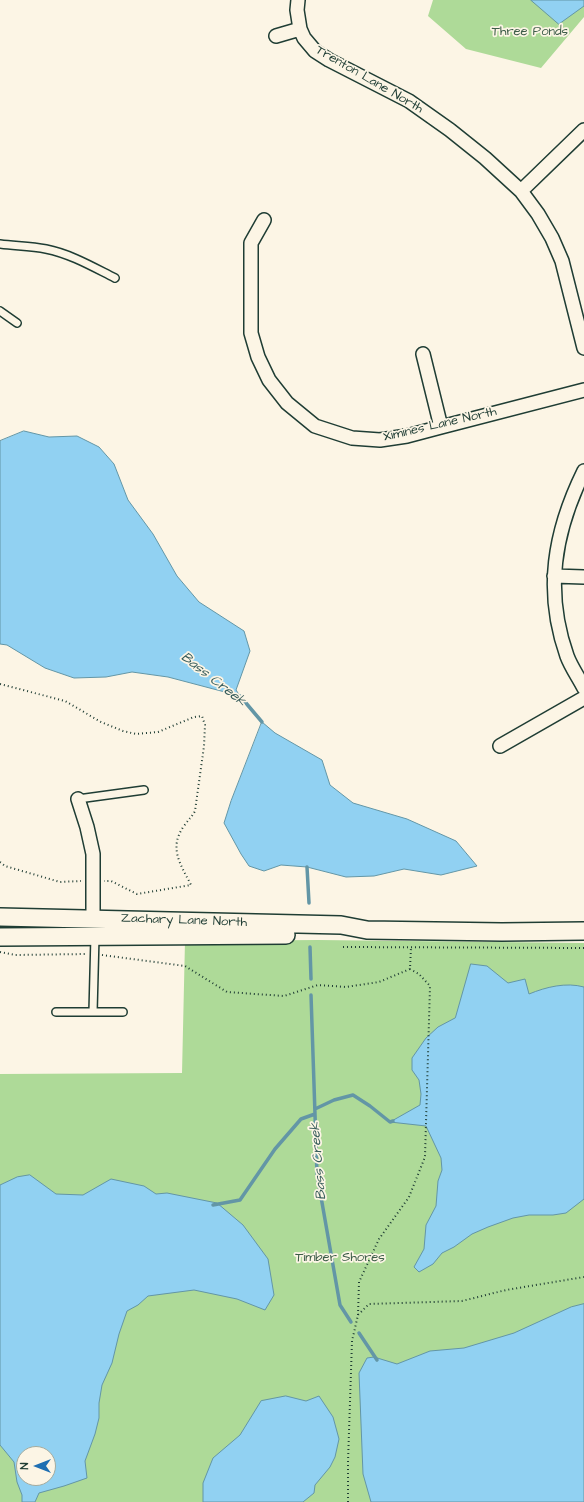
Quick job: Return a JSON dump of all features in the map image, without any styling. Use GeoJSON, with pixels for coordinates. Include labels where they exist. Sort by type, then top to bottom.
{"type":"FeatureCollection","features":[{"type":"Feature","properties":{"kind":"street","name":"Trenton Lane North"},"geometry":{"type":"LineString","coordinates":[[298,0],[297,10],[300,29],[304,38],[315,51],[329,60],[409,101],[450,130],[485,158],[521,191],[549,232],[562,261],[584,348]]}},
{"type":"Feature","properties":{"kind":"street"},"geometry":{"type":"LineString","coordinates":[[276,36],[300,29]]}},
{"type":"Feature","properties":{"kind":"street"},"geometry":{"type":"LineString","coordinates":[[521,191],[584,130]]}},
{"type":"Feature","properties":{"kind":"street","name":"Ximines Lane North"},"geometry":{"type":"LineString","coordinates":[[264,220],[251,243],[251,333],[258,357],[269,380],[287,403],[315,426],[352,438],[380,440],[407,436],[584,390]]}},
{"type":"Feature","properties":{"kind":"street"},"geometry":{"type":"LineString","coordinates":[[423,354],[441,427]]}},
{"type":"Feature","properties":{"kind":"street"},"geometry":{"type":"LineString","coordinates":[[584,471],[568,508],[559,535],[554,576],[554,600],[559,628],[568,657],[584,688]]}},
{"type":"Feature","properties":{"kind":"street"},"geometry":{"type":"LineString","coordinates":[[554,576],[584,577]]}},
{"type":"Feature","properties":{"kind":"street"},"geometry":{"type":"LineString","coordinates":[[500,746],[584,698]]}},
{"type":"Feature","properties":{"kind":"street"},"geometry":{"type":"LineString","coordinates":[[78,799],[87,827],[93,854],[94,928]]}},
{"type":"Feature","properties":{"kind":"street","name":"Zachary Lane North"},"geometry":{"type":"LineString","coordinates":[[0,917],[94,928]]}},
{"type":"Feature","properties":{"kind":"street","name":"Zachary Lane North"},"geometry":{"type":"LineString","coordinates":[[0,937],[94,928],[341,925],[368,930],[502,932],[584,931]]}},
{"type":"Feature","properties":{"kind":"lane"},"geometry":{"type":"LineString","coordinates":[[0,244],[30,246],[52,250],[73,257],[115,278]]}},
{"type":"Feature","properties":{"kind":"lane"},"geometry":{"type":"LineString","coordinates":[[0,311],[17,324]]}},
{"type":"Feature","properties":{"kind":"lane"},"geometry":{"type":"LineString","coordinates":[[78,799],[144,790]]}},
{"type":"Feature","properties":{"kind":"lane"},"geometry":{"type":"LineString","coordinates":[[93,1012],[94,928]]}},
{"type":"Feature","properties":{"kind":"lane"},"geometry":{"type":"LineString","coordinates":[[56,1012],[123,1012]]}},
{"type":"Feature","properties":{"kind":"path"},"geometry":{"type":"LineString","coordinates":[[343,947],[584,948]]}},
{"type":"Feature","properties":{"kind":"path"},"geometry":{"type":"LineString","coordinates":[[410,969],[411,947]]}},
{"type":"Feature","properties":{"kind":"path"},"geometry":{"type":"LineString","coordinates":[[0,952],[15,955],[94,954],[184,966],[227,992],[284,996],[318,985],[346,987],[379,982],[410,969]]}},
{"type":"Feature","properties":{"kind":"path"},"geometry":{"type":"LineString","coordinates":[[348,1502],[352,1341],[358,1314],[359,1282],[379,1239],[409,1197],[425,1157],[430,986],[419,974],[410,969]]}},
{"type":"Feature","properties":{"kind":"path"},"geometry":{"type":"LineString","coordinates":[[358,1314],[369,1304],[462,1301],[506,1290],[584,1277]]}},
{"type":"Feature","properties":{"kind":"green space","name":"Three Ponds"},"geometry":{"type":"Polygon","coordinates":[[[433,0],[584,0],[584,17],[541,68],[466,49],[428,16],[433,0]]]}},
{"type":"Feature","properties":{"kind":"green space","name":"Timber Shores"},"geometry":{"type":"Polygon","coordinates":[[[318,940],[584,943],[584,1502],[0,1502],[0,1074],[182,1073],[185,941],[318,940]]]}},
{"type":"Feature","properties":{"kind":"water"},"geometry":{"type":"Polygon","coordinates":[[[531,0],[584,0],[584,6],[559,24],[531,0]]]}},
{"type":"Feature","properties":{"kind":"water"},"geometry":{"type":"Polygon","coordinates":[[[24,431],[49,437],[77,436],[99,447],[114,464],[128,500],[153,534],[177,576],[199,602],[244,631],[250,651],[236,690],[240,696],[168,677],[132,672],[106,677],[74,678],[45,668],[7,645],[0,644],[0,441],[24,431]]]}},
{"type":"Feature","properties":{"kind":"water"},"geometry":{"type":"Polygon","coordinates":[[[262,722],[275,733],[322,760],[330,785],[353,803],[407,819],[456,841],[477,866],[441,875],[404,869],[374,876],[346,877],[307,867],[281,865],[264,871],[249,866],[224,823],[262,722]]]}},
{"type":"Feature","properties":{"kind":"water"},"geometry":{"type":"Polygon","coordinates":[[[471,964],[487,966],[508,983],[525,979],[529,994],[542,989],[563,985],[584,987],[584,1199],[566,1213],[553,1215],[529,1215],[513,1218],[472,1234],[454,1247],[442,1253],[433,1264],[419,1272],[414,1267],[424,1249],[426,1225],[436,1206],[438,1181],[442,1170],[441,1158],[426,1126],[390,1122],[420,1105],[421,1094],[419,1080],[412,1070],[412,1058],[426,1038],[438,1027],[455,1018],[471,964]]]}},
{"type":"Feature","properties":{"kind":"water"},"geometry":{"type":"Polygon","coordinates":[[[30,1175],[56,1194],[83,1195],[111,1179],[144,1186],[156,1194],[167,1193],[217,1203],[243,1225],[268,1259],[274,1295],[265,1310],[237,1299],[194,1290],[148,1296],[138,1305],[127,1311],[119,1334],[112,1363],[102,1385],[99,1403],[99,1418],[85,1461],[87,1478],[39,1493],[35,1502],[22,1502],[22,1495],[19,1486],[56,1486],[56,1446],[16,1446],[16,1475],[14,1462],[0,1445],[0,1185],[17,1177],[30,1175]]]}},
{"type":"Feature","properties":{"kind":"water"},"geometry":{"type":"Polygon","coordinates":[[[584,1304],[584,1502],[371,1502],[363,1474],[359,1373],[367,1358],[374,1357],[397,1364],[430,1351],[464,1348],[514,1333],[571,1307],[584,1304]]]}},
{"type":"Feature","properties":{"kind":"water"},"geometry":{"type":"Polygon","coordinates":[[[286,1396],[306,1401],[319,1396],[333,1417],[339,1439],[335,1457],[330,1467],[315,1485],[314,1493],[303,1502],[203,1502],[203,1483],[213,1458],[240,1435],[261,1401],[286,1396]]]}},
{"type":"Feature","properties":{"kind":"waterway","name":"Bass Creek"},"geometry":{"type":"LineString","coordinates":[[240,696],[262,722]]}},
{"type":"Feature","properties":{"kind":"waterway","name":"Bass Creek"},"geometry":{"type":"LineString","coordinates":[[307,867],[309,903]]}},
{"type":"Feature","properties":{"kind":"waterway","name":"Bass Creek"},"geometry":{"type":"LineString","coordinates":[[310,947],[311,979]]}},
{"type":"Feature","properties":{"kind":"waterway","name":"Bass Creek"},"geometry":{"type":"LineString","coordinates":[[311,995],[317,1174],[340,1305],[351,1322]]}},
{"type":"Feature","properties":{"kind":"waterway"},"geometry":{"type":"LineString","coordinates":[[315,1109],[334,1100],[353,1095],[390,1122],[393,1121]]}},
{"type":"Feature","properties":{"kind":"waterway"},"geometry":{"type":"LineString","coordinates":[[213,1205],[240,1200],[275,1149],[301,1119],[315,1114]]}},
{"type":"Feature","properties":{"kind":"waterway","name":"Bass Creek"},"geometry":{"type":"LineString","coordinates":[[359,1333],[377,1360]]}}]}
